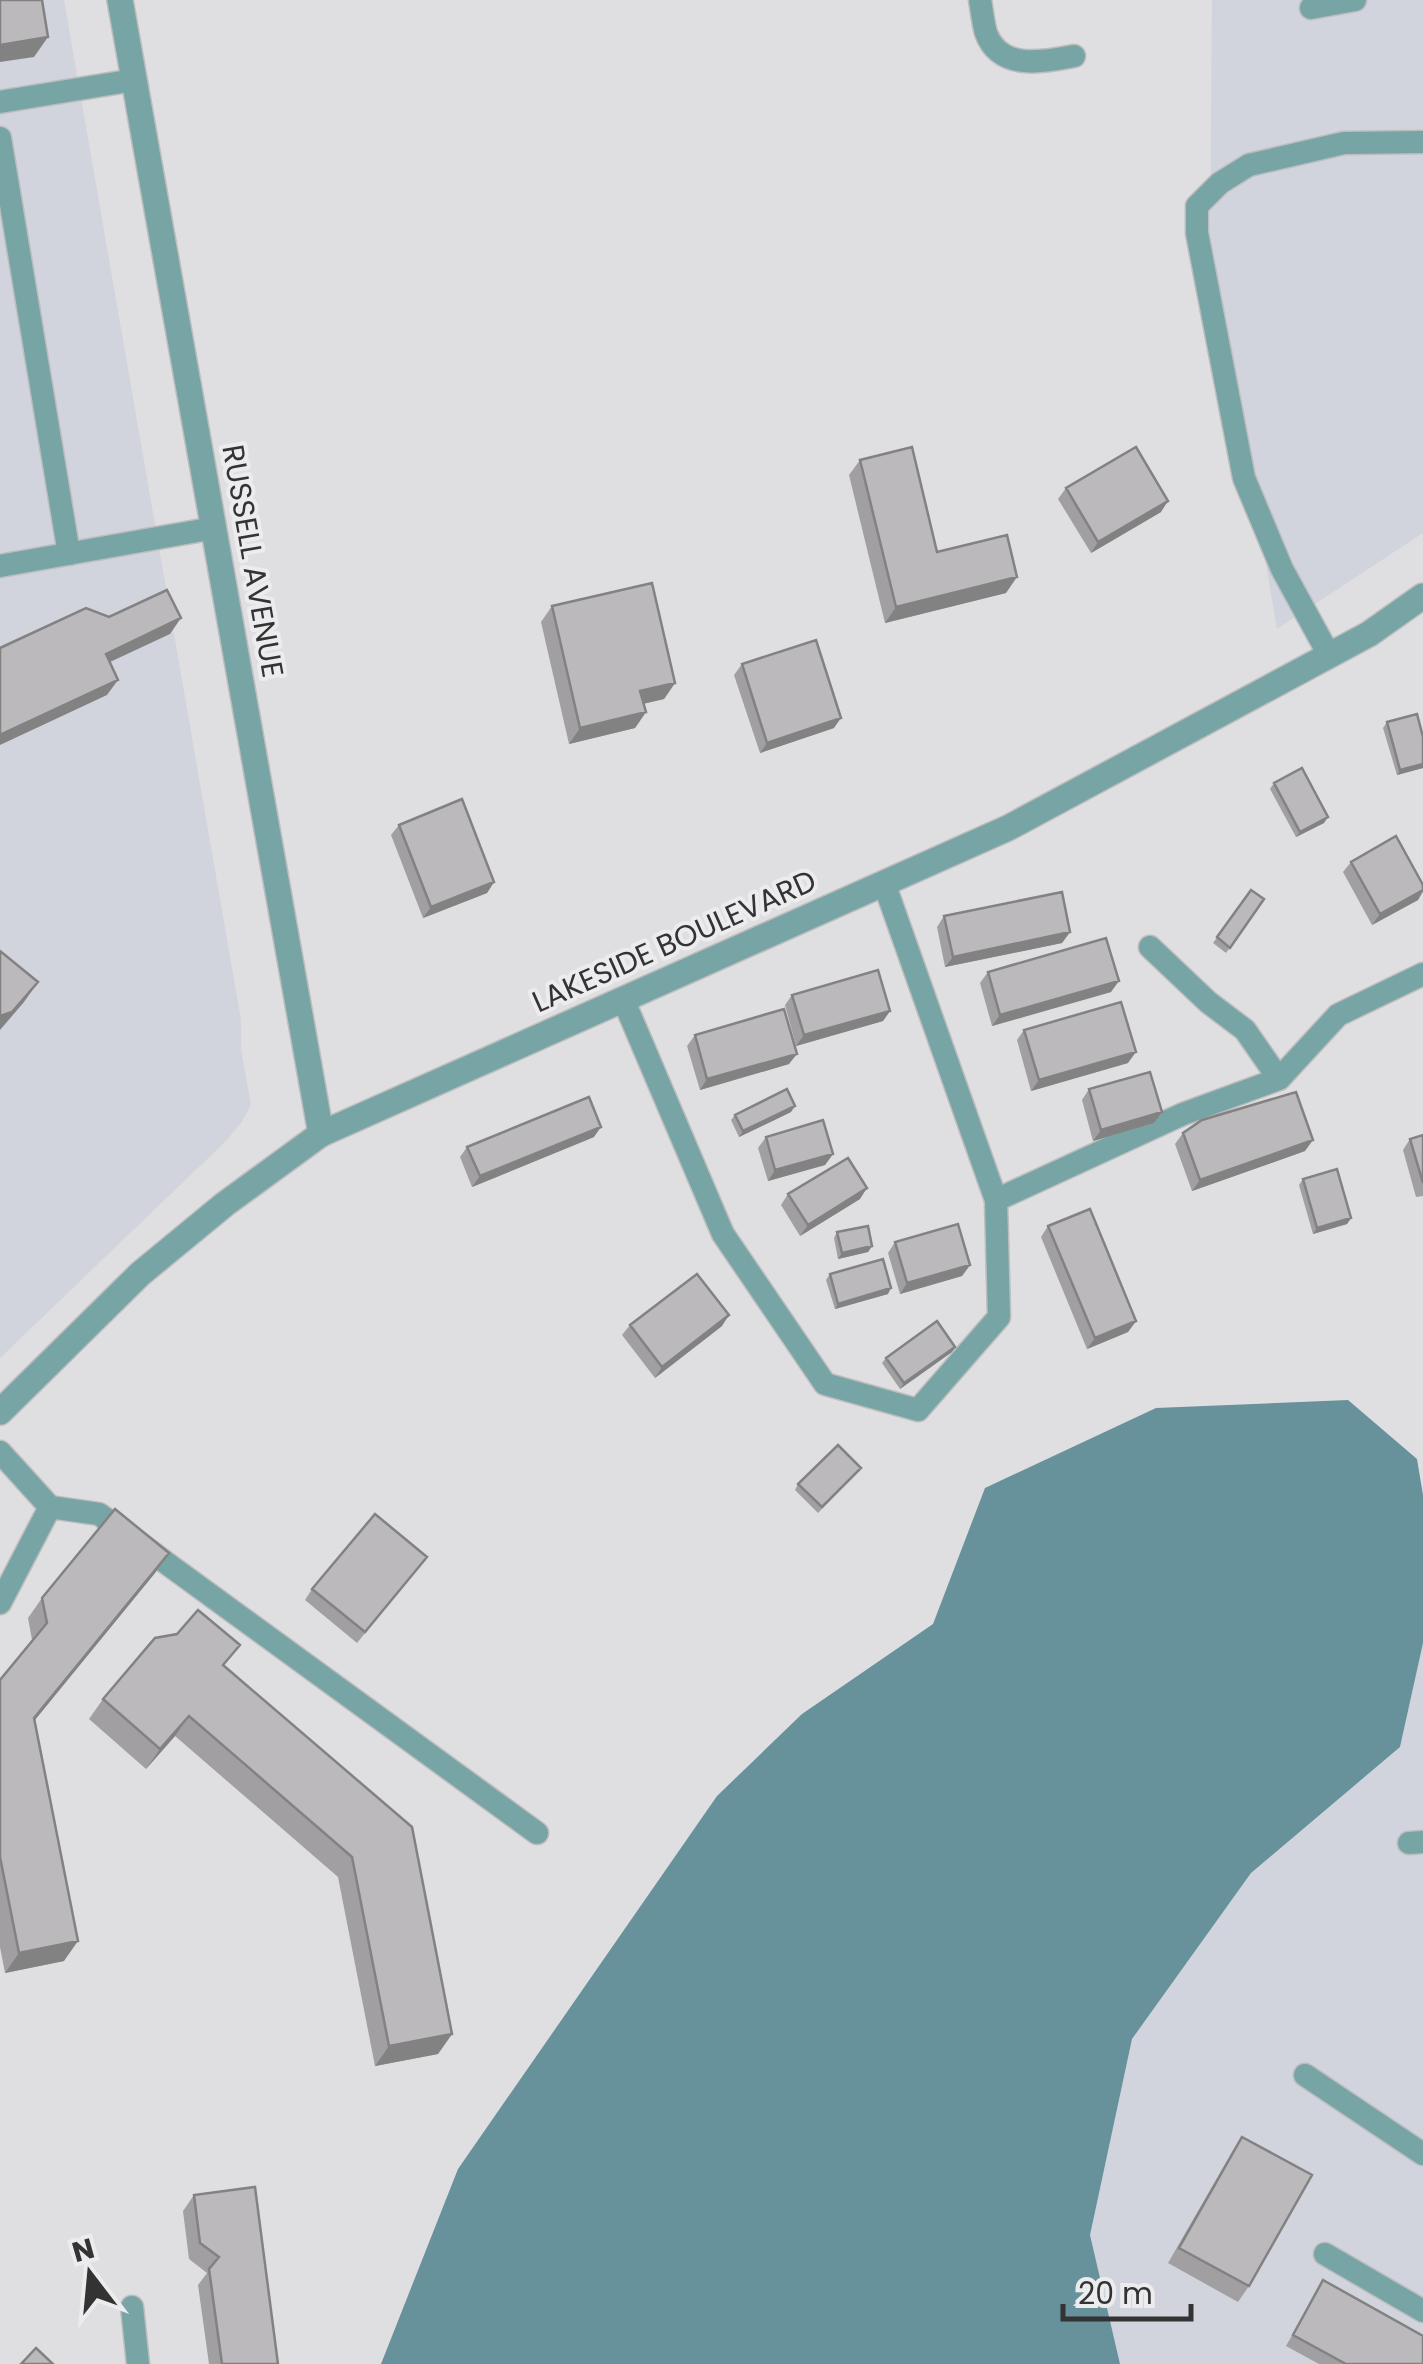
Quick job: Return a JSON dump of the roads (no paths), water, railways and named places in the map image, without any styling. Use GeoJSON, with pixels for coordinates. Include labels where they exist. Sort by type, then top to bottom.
{"type":"FeatureCollection","features":[{"type":"Feature","properties":{"kind":"street","name":"RUSSELL AVENUE"},"geometry":{"type":"LineString","coordinates":[[120,0],[321,1134]]}},
{"type":"Feature","properties":{"kind":"street","name":"LAKESIDE BOULEVARD"},"geometry":{"type":"LineString","coordinates":[[0,1412],[140,1274],[224,1204],[321,1134],[1008,828],[1369,634],[1423,596]]}},
{"type":"Feature","properties":{"kind":"lane"},"geometry":{"type":"LineString","coordinates":[[980,0],[986,34],[1010,60],[1044,62],[1074,56]]}},
{"type":"Feature","properties":{"kind":"lane"},"geometry":{"type":"LineString","coordinates":[[1311,8],[1355,0]]}},
{"type":"Feature","properties":{"kind":"lane"},"geometry":{"type":"LineString","coordinates":[[0,102],[134,80]]}},
{"type":"Feature","properties":{"kind":"lane"},"geometry":{"type":"LineString","coordinates":[[0,138],[69,554]]}},
{"type":"Feature","properties":{"kind":"lane"},"geometry":{"type":"LineString","coordinates":[[1329,655],[1282,569],[1244,478],[1196,234],[1198,206],[1220,182],[1249,166],[1344,144],[1423,142]]}},
{"type":"Feature","properties":{"kind":"lane"},"geometry":{"type":"LineString","coordinates":[[0,566],[214,528]]}},
{"type":"Feature","properties":{"kind":"lane"},"geometry":{"type":"LineString","coordinates":[[623,999],[723,1234],[825,1384],[918,1410],[998,1316],[996,1200],[884,884]]}},
{"type":"Feature","properties":{"kind":"lane"},"geometry":{"type":"LineString","coordinates":[[1150,947],[1208,1002],[1245,1030],[1279,1079]]}},
{"type":"Feature","properties":{"kind":"lane"},"geometry":{"type":"LineString","coordinates":[[996,1200],[1184,1114],[1279,1079],[1338,1016],[1423,974]]}},
{"type":"Feature","properties":{"kind":"lane"},"geometry":{"type":"LineString","coordinates":[[0,1452],[50,1507],[99,1514],[537,1833]]}},
{"type":"Feature","properties":{"kind":"lane"},"geometry":{"type":"LineString","coordinates":[[0,1603],[50,1507]]}},
{"type":"Feature","properties":{"kind":"lane"},"geometry":{"type":"LineString","coordinates":[[1305,2075],[1423,2154]]}},
{"type":"Feature","properties":{"kind":"lane"},"geometry":{"type":"LineString","coordinates":[[1325,2254],[1423,2311]]}},
{"type":"Feature","properties":{"kind":"lane"},"geometry":{"type":"LineString","coordinates":[[132,2307],[138,2364]]}},
{"type":"Feature","properties":{"kind":"water"},"geometry":{"type":"Polygon","coordinates":[[[1348,1400],[1417,1459],[1423,1495],[1423,1643],[1400,1747],[1251,1873],[1132,2039],[1090,2235],[1120,2364],[381,2364],[458,2169],[717,1796],[802,1714],[933,1624],[985,1488],[1156,1408],[1348,1400]]]}}]}
